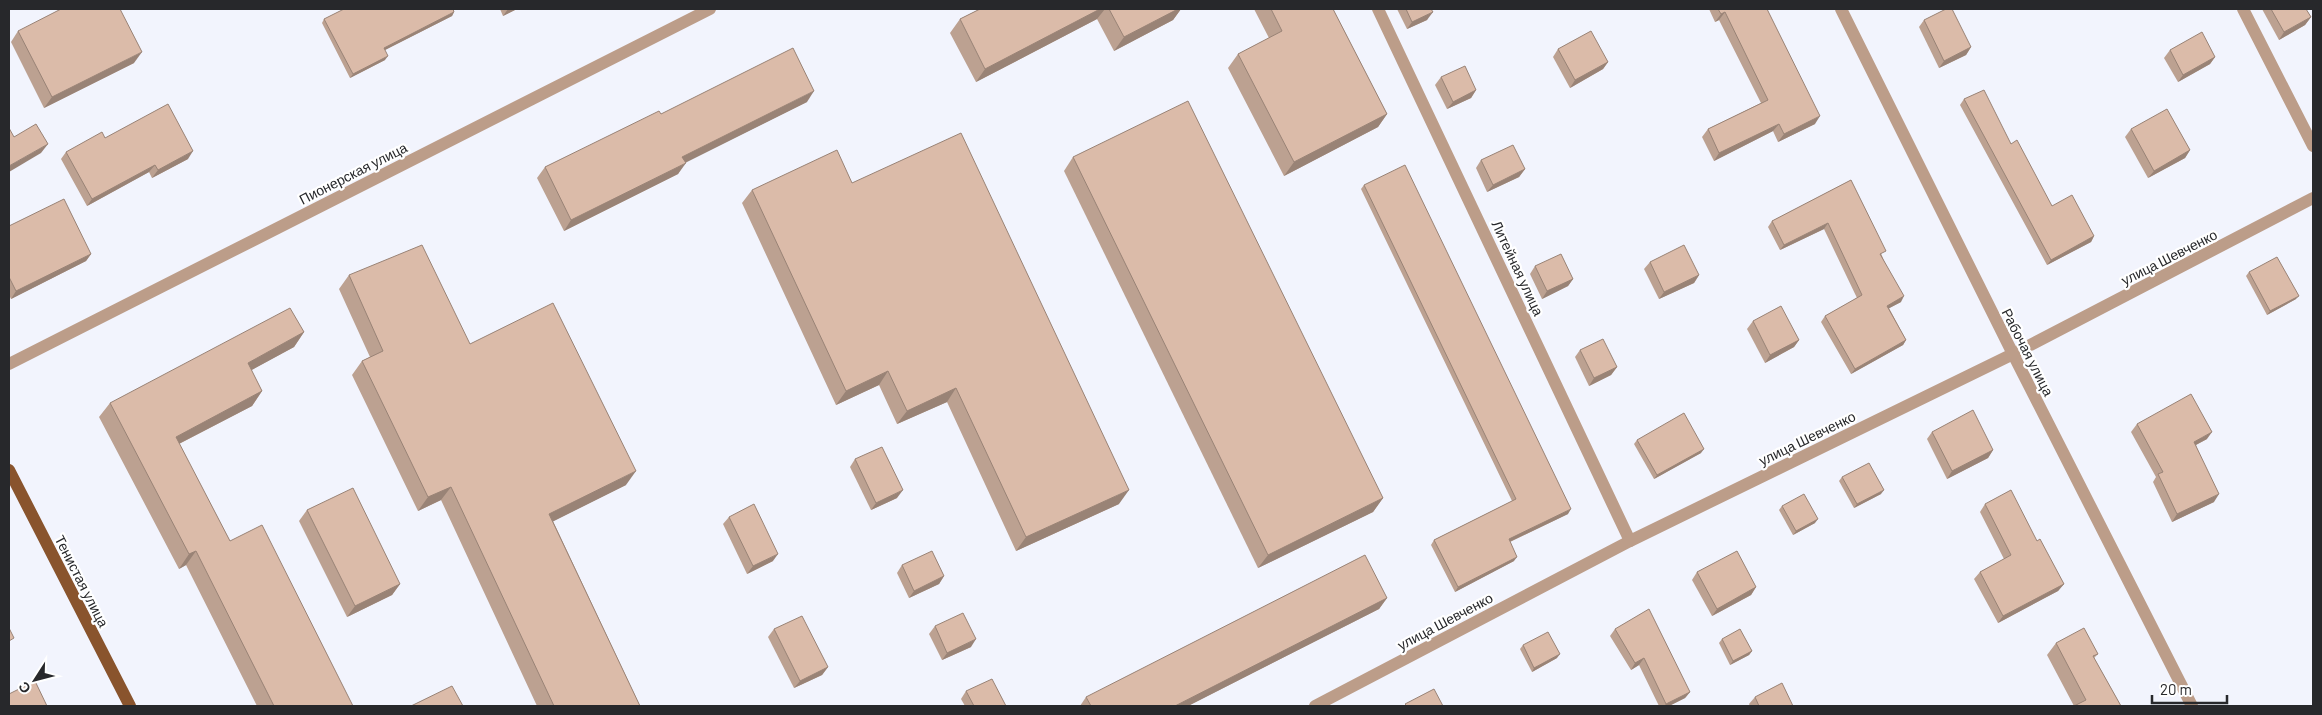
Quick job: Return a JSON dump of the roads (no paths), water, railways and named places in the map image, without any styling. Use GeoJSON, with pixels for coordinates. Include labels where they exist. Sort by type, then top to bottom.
{"type":"FeatureCollection","features":[{"type":"Feature","properties":{"kind":"main road","name":"Тенистая улица"},"geometry":{"type":"LineString","coordinates":[[9,470],[130,706]]}},
{"type":"Feature","properties":{"kind":"street","name":"Пионерская улица"},"geometry":{"type":"LineString","coordinates":[[9,364],[710,9]]}},
{"type":"Feature","properties":{"kind":"street","name":"Литейная улица"},"geometry":{"type":"LineString","coordinates":[[1378,9],[1630,541]]}},
{"type":"Feature","properties":{"kind":"street","name":"Рабочая улица"},"geometry":{"type":"LineString","coordinates":[[1841,9],[2013,354],[2192,706]]}},
{"type":"Feature","properties":{"kind":"street"},"geometry":{"type":"LineString","coordinates":[[2243,9],[2313,146]]}},
{"type":"Feature","properties":{"kind":"street","name":"улица Шевченко"},"geometry":{"type":"LineString","coordinates":[[1315,706],[1630,541],[2013,354],[2313,199]]}}]}
